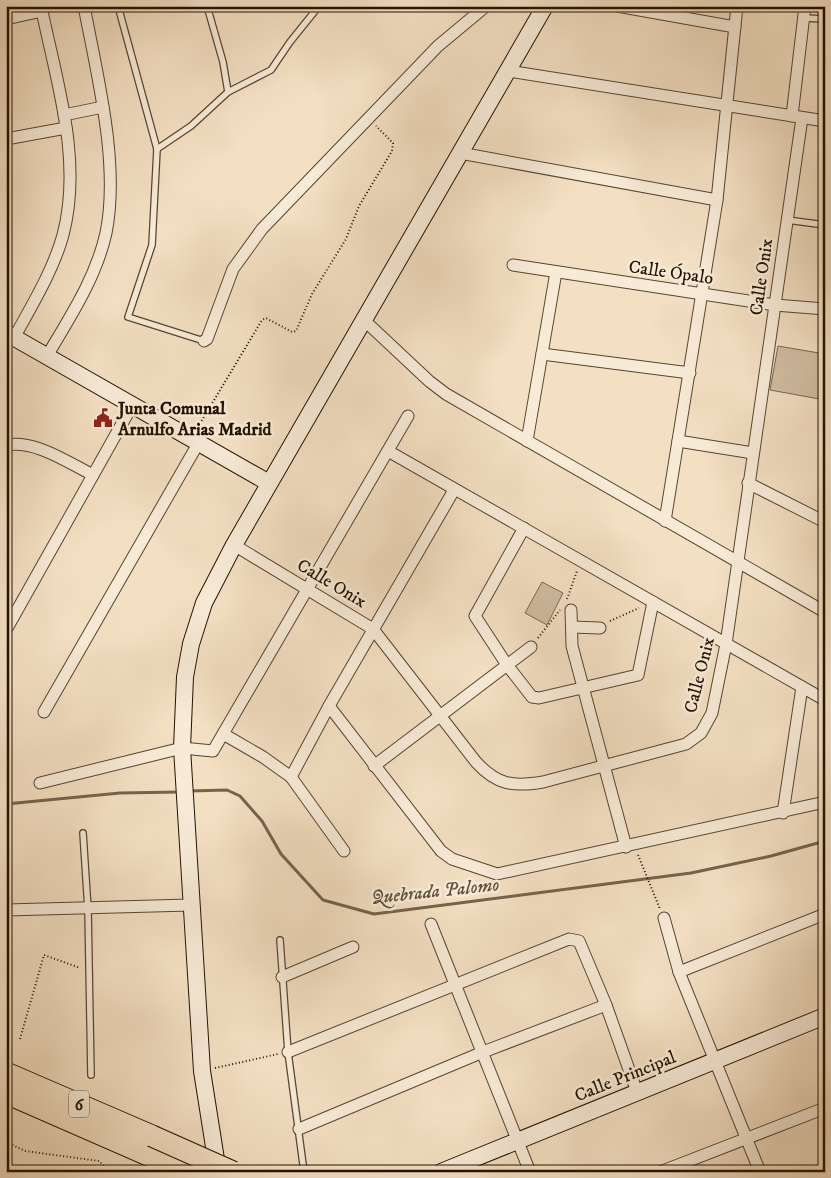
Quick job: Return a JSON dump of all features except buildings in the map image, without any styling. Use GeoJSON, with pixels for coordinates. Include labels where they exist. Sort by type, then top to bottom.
{"type":"FeatureCollection","features":[{"type":"Feature","properties":{"kind":"highway","name":"6"},"geometry":{"type":"LineString","coordinates":[[6,1073],[151,1145],[187,1172]]}},
{"type":"Feature","properties":{"kind":"highway","name":"6"},"geometry":{"type":"LineString","coordinates":[[6,1092],[151,1145],[232,1172]]}},
{"type":"Feature","properties":{"kind":"street"},"geometry":{"type":"LineString","coordinates":[[47,356],[82,296],[98,261],[106,232],[110,179],[103,108],[84,6]]}},
{"type":"Feature","properties":{"kind":"street"},"geometry":{"type":"LineString","coordinates":[[204,341],[207,339],[233,269],[250,244],[438,46],[486,6]]}},
{"type":"Feature","properties":{"kind":"street"},"geometry":{"type":"LineString","coordinates":[[218,1172],[202,1070],[182,774],[185,677],[191,644],[204,603],[234,545],[365,321],[545,6]]}},
{"type":"Feature","properties":{"kind":"street"},"geometry":{"type":"LineString","coordinates":[[617,6],[735,27]]}},
{"type":"Feature","properties":{"kind":"street"},"geometry":{"type":"LineString","coordinates":[[665,521],[717,200],[736,6]]}},
{"type":"Feature","properties":{"kind":"street"},"geometry":{"type":"LineString","coordinates":[[6,20],[42,9],[64,115],[70,156],[70,203],[62,235],[41,289],[10,335],[270,484]]}},
{"type":"Feature","properties":{"kind":"street","name":"Calle Onix"},"geometry":{"type":"LineString","coordinates":[[234,545],[308,588],[372,629],[438,716],[487,774],[502,782],[521,785],[536,783],[604,767],[686,744],[701,732],[712,712],[726,644],[748,483],[788,220],[804,12]]}},
{"type":"Feature","properties":{"kind":"street"},"geometry":{"type":"LineString","coordinates":[[508,71],[825,120]]}},
{"type":"Feature","properties":{"kind":"street"},"geometry":{"type":"LineString","coordinates":[[64,115],[103,108]]}},
{"type":"Feature","properties":{"kind":"street"},"geometry":{"type":"LineString","coordinates":[[6,139],[66,128]]}},
{"type":"Feature","properties":{"kind":"street"},"geometry":{"type":"LineString","coordinates":[[460,153],[717,200]]}},
{"type":"Feature","properties":{"kind":"street","name":"Calle Ópalo"},"geometry":{"type":"LineString","coordinates":[[513,265],[775,305],[825,309]]}},
{"type":"Feature","properties":{"kind":"street"},"geometry":{"type":"LineString","coordinates":[[527,441],[556,272]]}},
{"type":"Feature","properties":{"kind":"street"},"geometry":{"type":"LineString","coordinates":[[365,321],[429,381],[446,394],[825,612]]}},
{"type":"Feature","properties":{"kind":"street"},"geometry":{"type":"LineString","coordinates":[[542,354],[690,373]]}},
{"type":"Feature","properties":{"kind":"street"},"geometry":{"type":"LineString","coordinates":[[6,630],[133,404]]}},
{"type":"Feature","properties":{"kind":"street"},"geometry":{"type":"LineString","coordinates":[[40,783],[182,748],[213,751],[225,734],[408,416]]}},
{"type":"Feature","properties":{"kind":"street"},"geometry":{"type":"LineString","coordinates":[[44,712],[195,440]]}},
{"type":"Feature","properties":{"kind":"street"},"geometry":{"type":"LineString","coordinates":[[678,441],[753,453]]}},
{"type":"Feature","properties":{"kind":"street"},"geometry":{"type":"LineString","coordinates":[[6,445],[20,444],[33,446],[93,474]]}},
{"type":"Feature","properties":{"kind":"street"},"geometry":{"type":"LineString","coordinates":[[388,451],[825,700]]}},
{"type":"Feature","properties":{"kind":"street"},"geometry":{"type":"LineString","coordinates":[[748,483],[825,522]]}},
{"type":"Feature","properties":{"kind":"street"},"geometry":{"type":"LineString","coordinates":[[291,777],[372,629],[454,490]]}},
{"type":"Feature","properties":{"kind":"street"},"geometry":{"type":"LineString","coordinates":[[524,528],[475,616],[507,665],[536,698],[638,675],[650,601]]}},
{"type":"Feature","properties":{"kind":"street"},"geometry":{"type":"LineString","coordinates":[[567,608],[572,627],[572,646],[604,767],[630,846]]}},
{"type":"Feature","properties":{"kind":"street"},"geometry":{"type":"LineString","coordinates":[[572,627],[600,628]]}},
{"type":"Feature","properties":{"kind":"street"},"geometry":{"type":"LineString","coordinates":[[374,766],[531,647]]}},
{"type":"Feature","properties":{"kind":"street"},"geometry":{"type":"LineString","coordinates":[[783,813],[802,687]]}},
{"type":"Feature","properties":{"kind":"street"},"geometry":{"type":"LineString","coordinates":[[329,706],[446,856],[488,872],[504,874],[783,813],[825,802]]}},
{"type":"Feature","properties":{"kind":"street"},"geometry":{"type":"LineString","coordinates":[[225,734],[291,777],[344,851]]}},
{"type":"Feature","properties":{"kind":"street"},"geometry":{"type":"LineString","coordinates":[[6,910],[190,905]]}},
{"type":"Feature","properties":{"kind":"street"},"geometry":{"type":"LineString","coordinates":[[679,972],[825,914]]}},
{"type":"Feature","properties":{"kind":"street"},"geometry":{"type":"LineString","coordinates":[[664,918],[679,972],[760,1172]]}},
{"type":"Feature","properties":{"kind":"street"},"geometry":{"type":"LineString","coordinates":[[430,924],[530,1172]]}},
{"type":"Feature","properties":{"kind":"street"},"geometry":{"type":"LineString","coordinates":[[288,1052],[455,984],[575,939],[579,941],[606,1004],[637,1092]]}},
{"type":"Feature","properties":{"kind":"street"},"geometry":{"type":"LineString","coordinates":[[282,978],[353,947]]}},
{"type":"Feature","properties":{"kind":"street"},"geometry":{"type":"LineString","coordinates":[[299,1129],[483,1052],[606,1004]]}},
{"type":"Feature","properties":{"kind":"street","name":"Calle Principal"},"geometry":{"type":"LineString","coordinates":[[441,1172],[825,1016]]}},
{"type":"Feature","properties":{"kind":"street"},"geometry":{"type":"LineString","coordinates":[[660,1172],[825,1108]]}},
{"type":"Feature","properties":{"kind":"lane"},"geometry":{"type":"LineString","coordinates":[[118,6],[157,149],[152,246],[128,317],[204,341]]}},
{"type":"Feature","properties":{"kind":"lane"},"geometry":{"type":"LineString","coordinates":[[207,6],[223,62],[228,92]]}},
{"type":"Feature","properties":{"kind":"lane"},"geometry":{"type":"LineString","coordinates":[[157,149],[191,126],[228,92],[271,70],[319,6]]}},
{"type":"Feature","properties":{"kind":"lane"},"geometry":{"type":"LineString","coordinates":[[804,12],[825,19]]}},
{"type":"Feature","properties":{"kind":"lane"},"geometry":{"type":"LineString","coordinates":[[788,220],[825,225]]}},
{"type":"Feature","properties":{"kind":"lane"},"geometry":{"type":"LineString","coordinates":[[83,833],[88,909],[91,1075]]}},
{"type":"Feature","properties":{"kind":"lane"},"geometry":{"type":"LineString","coordinates":[[280,940],[288,1052],[304,1172]]}},
{"type":"Feature","properties":{"kind":"path"},"geometry":{"type":"LineString","coordinates":[[195,440],[262,320],[266,318],[292,332],[296,331],[312,294],[346,240],[359,206],[392,151],[393,143],[368,118]]}},
{"type":"Feature","properties":{"kind":"path"},"geometry":{"type":"LineString","coordinates":[[531,647],[567,608],[581,561]]}},
{"type":"Feature","properties":{"kind":"path"},"geometry":{"type":"LineString","coordinates":[[600,628],[612,619],[636,611],[650,601]]}},
{"type":"Feature","properties":{"kind":"path"},"geometry":{"type":"LineString","coordinates":[[630,846],[664,918]]}},
{"type":"Feature","properties":{"kind":"path"},"geometry":{"type":"LineString","coordinates":[[20,1039],[44,955],[89,972]]}},
{"type":"Feature","properties":{"kind":"path"},"geometry":{"type":"LineString","coordinates":[[202,1070],[288,1052]]}},
{"type":"Feature","properties":{"kind":"path"},"geometry":{"type":"LineString","coordinates":[[6,1142],[25,1151],[99,1160],[109,1172]]}},
{"type":"Feature","properties":{"kind":"shaded area"},"geometry":{"type":"Polygon","coordinates":[[[778,346],[825,354],[825,400],[770,390],[778,346]]]}},
{"type":"Feature","properties":{"kind":"shaded area"},"geometry":{"type":"Polygon","coordinates":[[[542,582],[563,593],[547,625],[525,613],[542,582]]]}},
{"type":"Feature","properties":{"kind":"waterway","name":"Quebrada Palomo"},"geometry":{"type":"LineString","coordinates":[[189,791],[227,790],[240,796],[262,821],[281,854],[323,900],[374,914],[691,873],[771,856],[825,841]]}},
{"type":"Feature","properties":{"kind":"waterway","name":"Quebrada Palomo"},"geometry":{"type":"LineString","coordinates":[[6,804],[120,793],[180,792]]}},
{"type":"Feature","properties":{"kind":"place","name":"Junta Comunal Arnulfo Arias Madrid"},"geometry":{"type":"Point","coordinates":[103,418]}}]}
